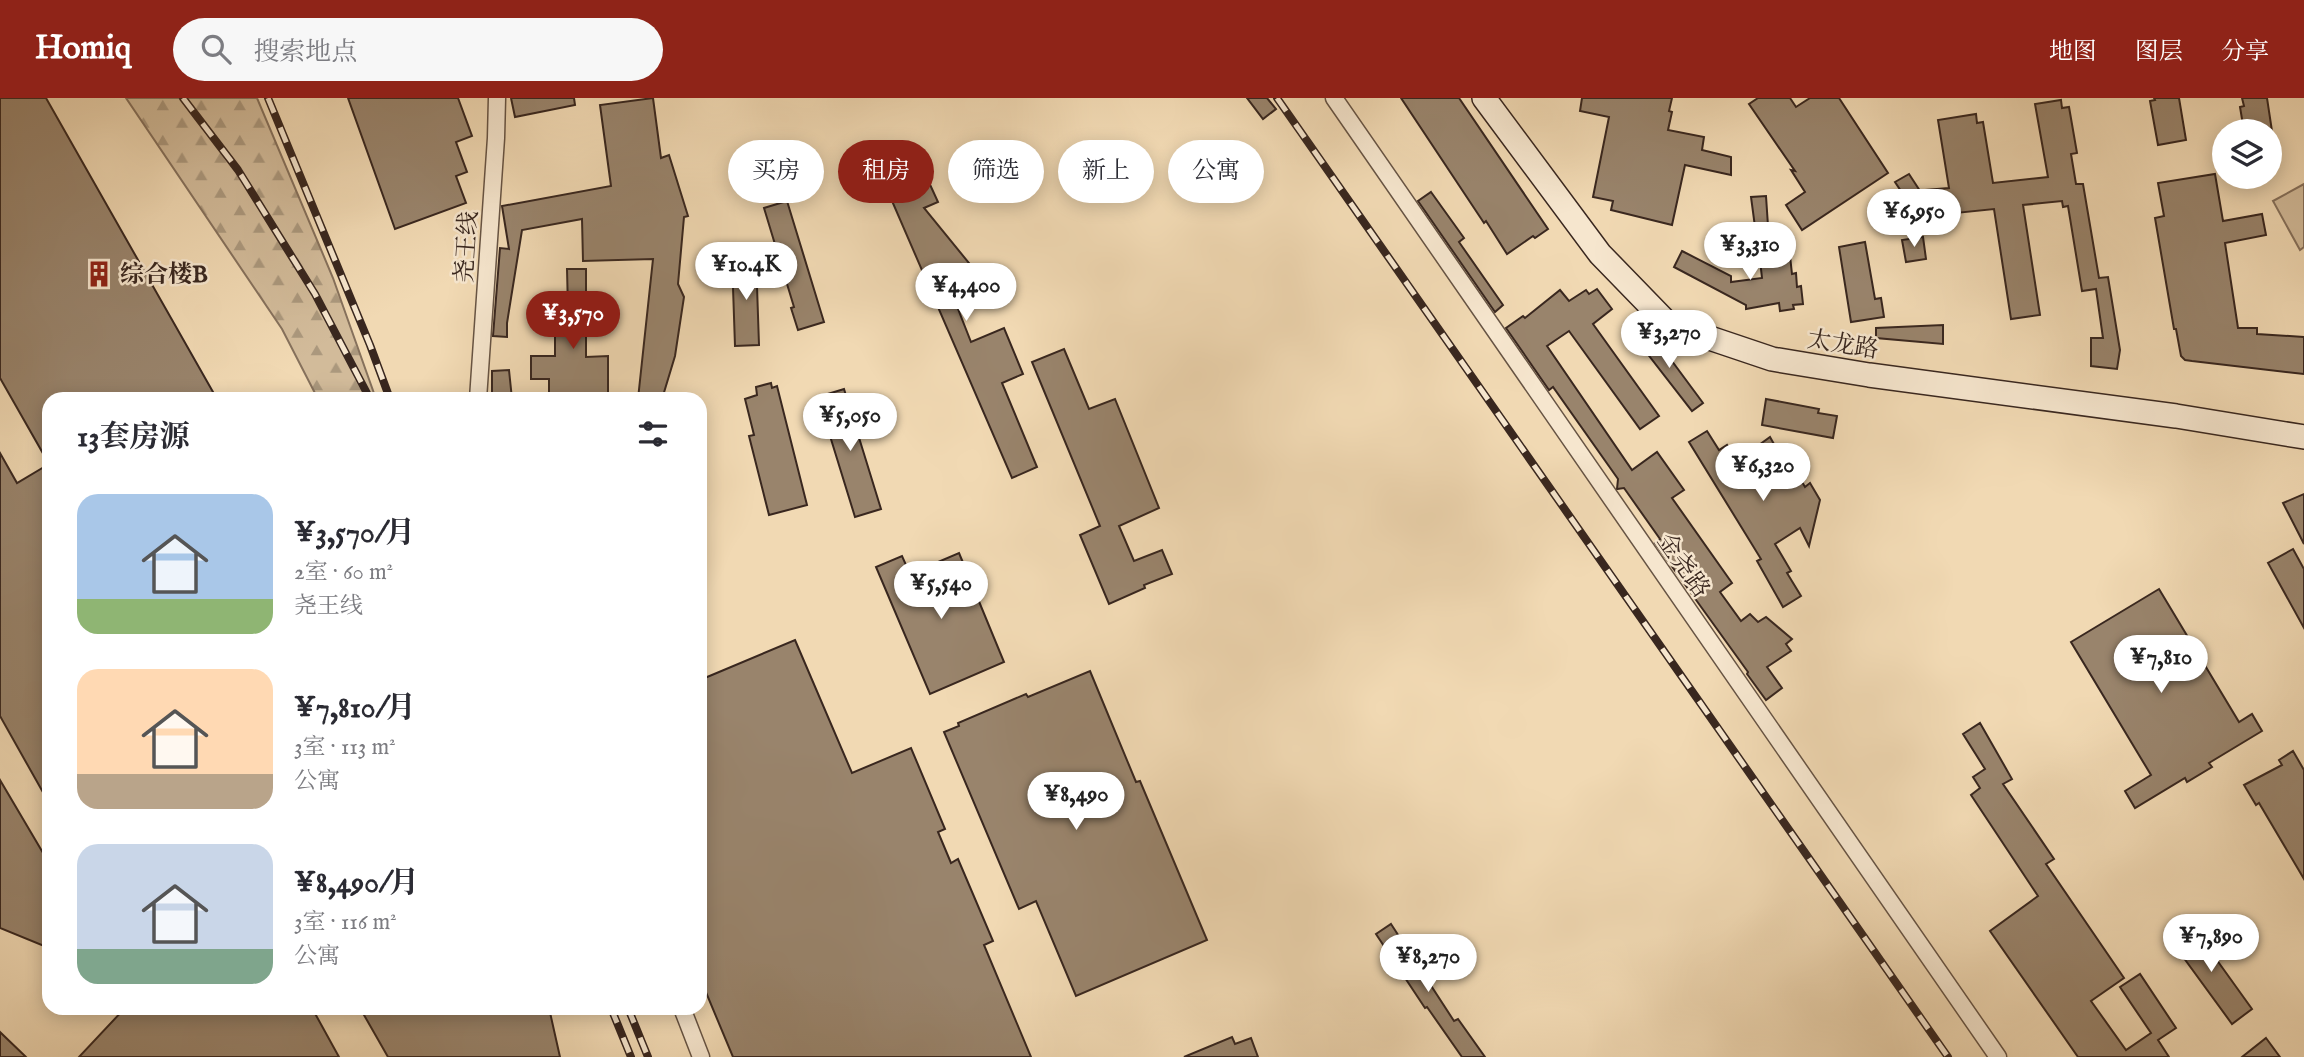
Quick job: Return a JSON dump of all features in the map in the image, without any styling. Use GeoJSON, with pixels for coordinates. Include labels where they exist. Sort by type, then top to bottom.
{"type":"FeatureCollection","features":[{"type":"Feature","properties":{"kind":"street","name":"尧王线"},"geometry":{"type":"LineString","coordinates":[[478,392],[497,98]]}},
{"type":"Feature","properties":{"kind":"street","name":"金尧路"},"geometry":{"type":"LineString","coordinates":[[1334,98],[1998,1057]]}},
{"type":"Feature","properties":{"kind":"street","name":"太龙路"},"geometry":{"type":"LineString","coordinates":[[1484,98],[1600,254],[1668,324],[1772,359],[2304,437]]}},
{"type":"Feature","properties":{"kind":"street"},"geometry":{"type":"LineString","coordinates":[[685,1015],[701,1057]]}},
{"type":"Feature","properties":{"kind":"green space"},"geometry":{"type":"Polygon","coordinates":[[[126,98],[257,98],[333,278],[374,392],[314,392],[282,329],[126,98]]]}},
{"type":"Feature","properties":{"kind":"green space"},"geometry":{"type":"Polygon","coordinates":[[[2304,184],[2304,247],[2300,250],[2273,201],[2304,184]]]}},
{"type":"Feature","properties":{"kind":"building"},"geometry":{"type":"Polygon","coordinates":[[[0,98],[46,98],[213,392],[42,392],[42,452],[0,378],[0,98]]]}},
{"type":"Feature","properties":{"kind":"building"},"geometry":{"type":"Polygon","coordinates":[[[348,98],[458,98],[472,136],[456,142],[467,172],[456,176],[466,203],[395,229],[348,98]]]}},
{"type":"Feature","properties":{"kind":"building"},"geometry":{"type":"Polygon","coordinates":[[[511,98],[574,98],[575,105],[515,117],[511,98]]]}},
{"type":"Feature","properties":{"kind":"building"},"geometry":{"type":"Polygon","coordinates":[[[653,98],[661,158],[669,155],[688,216],[684,217],[678,284],[684,297],[675,356],[664,392],[639,392],[653,259],[583,261],[582,219],[522,230],[507,337],[493,336],[500,248],[509,249],[502,206],[611,186],[600,105],[653,98]]]}},
{"type":"Feature","properties":{"kind":"building"},"geometry":{"type":"Polygon","coordinates":[[[1247,98],[1267,98],[1276,109],[1263,119],[1247,98]]]}},
{"type":"Feature","properties":{"kind":"building"},"geometry":{"type":"Polygon","coordinates":[[[1401,98],[1459,98],[1548,229],[1507,254],[1401,98]]]}},
{"type":"Feature","properties":{"kind":"building"},"geometry":{"type":"Polygon","coordinates":[[[1582,98],[1672,98],[1668,130],[1704,137],[1702,150],[1731,157],[1731,175],[1685,165],[1672,225],[1611,210],[1613,201],[1593,197],[1609,117],[1580,111],[1582,98]]]}},
{"type":"Feature","properties":{"kind":"building"},"geometry":{"type":"Polygon","coordinates":[[[1758,98],[1790,98],[1796,107],[1810,98],[1839,98],[1888,173],[1802,230],[1786,205],[1805,192],[1791,170],[1795,171],[1749,104],[1758,98]]]}},
{"type":"Feature","properties":{"kind":"building"},"geometry":{"type":"Polygon","coordinates":[[[2154,98],[2179,98],[2186,140],[2158,145],[2150,101],[2155,100],[2154,98]]]}},
{"type":"Feature","properties":{"kind":"building"},"geometry":{"type":"Polygon","coordinates":[[[2242,98],[2267,98],[2270,119],[2242,119],[2240,107],[2244,106],[2242,98]]]}},
{"type":"Feature","properties":{"kind":"building"},"geometry":{"type":"Polygon","coordinates":[[[2061,100],[2062,108],[2069,107],[2077,153],[2071,154],[2076,184],[2083,184],[2099,278],[2108,277],[2120,350],[2117,369],[2091,366],[2091,338],[2103,338],[2096,289],[2082,291],[2068,206],[2063,207],[2062,201],[2023,205],[2040,315],[2011,319],[1994,209],[1956,213],[1956,209],[1929,212],[1926,190],[1949,188],[1938,120],[1976,114],[1977,123],[1983,122],[1993,183],[2048,177],[2035,104],[2061,100]]]}},
{"type":"Feature","properties":{"kind":"building"},"geometry":{"type":"Polygon","coordinates":[[[1909,174],[1922,194],[1909,203],[1895,182],[1909,174]]]}},
{"type":"Feature","properties":{"kind":"building"},"geometry":{"type":"Polygon","coordinates":[[[2212,174],[2212,189],[2218,189],[2223,221],[2262,214],[2266,235],[2225,243],[2238,328],[2257,328],[2257,334],[2304,337],[2304,374],[2185,360],[2181,356],[2155,218],[2164,216],[2158,183],[2212,174]]]}},
{"type":"Feature","properties":{"kind":"building"},"geometry":{"type":"Polygon","coordinates":[[[1431,192],[1464,238],[1459,242],[1503,305],[1495,312],[1418,201],[1431,192]]]}},
{"type":"Feature","properties":{"kind":"building"},"geometry":{"type":"Polygon","coordinates":[[[934,193],[938,202],[924,208],[982,279],[951,291],[971,342],[1004,328],[1023,374],[1002,383],[1037,467],[1012,478],[893,203],[934,203],[934,193]]]}},
{"type":"Feature","properties":{"kind":"building"},"geometry":{"type":"Polygon","coordinates":[[[1766,196],[1769,241],[1757,242],[1751,197],[1766,196]]]}},
{"type":"Feature","properties":{"kind":"building"},"geometry":{"type":"Polygon","coordinates":[[[788,203],[824,322],[798,330],[791,308],[794,307],[764,208],[788,203]]]}},
{"type":"Feature","properties":{"kind":"building"},"geometry":{"type":"Polygon","coordinates":[[[1923,237],[1926,259],[1906,262],[1902,240],[1923,237]]]}},
{"type":"Feature","properties":{"kind":"building"},"geometry":{"type":"Polygon","coordinates":[[[1865,242],[1875,299],[1881,298],[1884,317],[1851,322],[1839,247],[1865,242]]]}},
{"type":"Feature","properties":{"kind":"building"},"geometry":{"type":"Polygon","coordinates":[[[1682,251],[1731,276],[1731,282],[1762,278],[1760,260],[1790,256],[1792,274],[1796,273],[1797,287],[1801,286],[1803,304],[1793,305],[1794,309],[1780,311],[1779,303],[1746,309],[1746,305],[1674,267],[1682,251]]]}},
{"type":"Feature","properties":{"kind":"building"},"geometry":{"type":"Polygon","coordinates":[[[756,257],[759,345],[735,346],[732,258],[756,257]]]}},
{"type":"Feature","properties":{"kind":"building"},"geometry":{"type":"Polygon","coordinates":[[[567,269],[586,269],[586,357],[608,356],[608,392],[549,392],[549,379],[531,379],[531,356],[555,356],[555,309],[568,309],[567,269]]]}},
{"type":"Feature","properties":{"kind":"building"},"geometry":{"type":"Polygon","coordinates":[[[1597,289],[1612,309],[1593,324],[1659,416],[1640,429],[1569,331],[1547,346],[1632,470],[1657,452],[1684,490],[1672,498],[1732,583],[1720,592],[1741,621],[1750,614],[1758,622],[1766,617],[1792,639],[1786,644],[1791,651],[1767,667],[1782,688],[1766,700],[1655,543],[1660,539],[1624,488],[1617,489],[1618,479],[1553,387],[1549,390],[1506,328],[1523,316],[1525,318],[1560,290],[1569,301],[1586,290],[1589,294],[1597,289]]]}},
{"type":"Feature","properties":{"kind":"building"},"geometry":{"type":"Polygon","coordinates":[[[1943,325],[1943,344],[1876,338],[1876,328],[1943,325]]]}},
{"type":"Feature","properties":{"kind":"building"},"geometry":{"type":"Polygon","coordinates":[[[1649,330],[1703,403],[1692,411],[1636,339],[1649,330]]]}},
{"type":"Feature","properties":{"kind":"building"},"geometry":{"type":"Polygon","coordinates":[[[1064,349],[1089,409],[1115,399],[1159,508],[1119,526],[1134,561],[1162,550],[1172,574],[1144,585],[1145,588],[1109,604],[1080,535],[1100,526],[1032,362],[1064,349]]]}},
{"type":"Feature","properties":{"kind":"building"},"geometry":{"type":"Polygon","coordinates":[[[509,370],[511,392],[492,392],[492,371],[509,370]]]}},
{"type":"Feature","properties":{"kind":"building"},"geometry":{"type":"Polygon","coordinates":[[[771,383],[772,388],[777,386],[807,505],[769,515],[749,436],[754,435],[745,399],[757,395],[756,387],[771,383]]]}},
{"type":"Feature","properties":{"kind":"building"},"geometry":{"type":"Polygon","coordinates":[[[844,389],[881,509],[855,517],[818,397],[844,389]]]}},
{"type":"Feature","properties":{"kind":"building"},"geometry":{"type":"Polygon","coordinates":[[[1766,399],[1819,409],[1818,413],[1837,416],[1833,438],[1762,425],[1766,399]]]}},
{"type":"Feature","properties":{"kind":"building"},"geometry":{"type":"Polygon","coordinates":[[[1707,431],[1719,450],[1727,445],[1737,461],[1770,437],[1789,471],[1794,468],[1805,487],[1810,483],[1820,500],[1809,546],[1800,528],[1775,544],[1791,571],[1787,573],[1801,596],[1783,607],[1757,561],[1761,559],[1689,442],[1707,431]]]}},
{"type":"Feature","properties":{"kind":"building"},"geometry":{"type":"Polygon","coordinates":[[[0,453],[17,483],[42,468],[42,791],[0,716],[0,453]]]}},
{"type":"Feature","properties":{"kind":"building"},"geometry":{"type":"Polygon","coordinates":[[[2304,494],[2304,544],[2283,503],[2304,494]]]}},
{"type":"Feature","properties":{"kind":"building"},"geometry":{"type":"Polygon","coordinates":[[[2293,549],[2304,569],[2304,628],[2268,563],[2293,549]]]}},
{"type":"Feature","properties":{"kind":"building"},"geometry":{"type":"Polygon","coordinates":[[[959,553],[1004,662],[930,694],[876,567],[902,556],[910,574],[959,553]]]}},
{"type":"Feature","properties":{"kind":"building"},"geometry":{"type":"Polygon","coordinates":[[[2159,589],[2239,722],[2252,714],[2262,731],[2209,763],[2212,767],[2187,782],[2185,778],[2135,808],[2125,791],[2151,775],[2071,642],[2159,589]]]}},
{"type":"Feature","properties":{"kind":"building"},"geometry":{"type":"Polygon","coordinates":[[[795,640],[852,773],[911,748],[945,829],[938,832],[951,863],[958,859],[993,941],[984,945],[1031,1057],[733,1057],[707,995],[707,677],[795,640]]]}},
{"type":"Feature","properties":{"kind":"building"},"geometry":{"type":"Polygon","coordinates":[[[1090,671],[1207,940],[1076,996],[1036,901],[1019,909],[944,732],[959,726],[958,723],[1026,694],[1028,697],[1090,671]]]}},
{"type":"Feature","properties":{"kind":"building"},"geometry":{"type":"Polygon","coordinates":[[[1980,723],[2012,779],[2003,784],[2054,859],[2046,864],[2124,978],[2091,1001],[2126,1050],[2151,1033],[2120,987],[2140,974],[2176,1028],[2158,1040],[2169,1057],[2078,1057],[1990,931],[2038,896],[1971,795],[1980,788],[1973,777],[1985,769],[1963,734],[1980,723]]]}},
{"type":"Feature","properties":{"kind":"building"},"geometry":{"type":"Polygon","coordinates":[[[2293,751],[2304,770],[2304,879],[2259,803],[2256,805],[2244,785],[2282,765],[2279,760],[2293,751]]]}},
{"type":"Feature","properties":{"kind":"building"},"geometry":{"type":"Polygon","coordinates":[[[0,780],[42,851],[42,945],[0,928],[0,780]]]}},
{"type":"Feature","properties":{"kind":"building"},"geometry":{"type":"Polygon","coordinates":[[[1391,924],[1454,1021],[1458,1019],[1485,1057],[1462,1057],[1427,1007],[1425,1008],[1376,934],[1391,924]]]}},
{"type":"Feature","properties":{"kind":"building"},"geometry":{"type":"Polygon","coordinates":[[[2191,924],[2252,1009],[2232,1024],[2170,939],[2191,924]]]}},
{"type":"Feature","properties":{"kind":"building"},"geometry":{"type":"Polygon","coordinates":[[[118,1015],[316,1015],[339,1057],[79,1057],[118,1015]]]}},
{"type":"Feature","properties":{"kind":"building"},"geometry":{"type":"Polygon","coordinates":[[[364,1015],[551,1015],[560,1057],[388,1057],[364,1015]]]}},
{"type":"Feature","properties":{"kind":"building"},"geometry":{"type":"Polygon","coordinates":[[[0,1032],[26,1057],[0,1057],[0,1032]]]}},
{"type":"Feature","properties":{"kind":"building"},"geometry":{"type":"Polygon","coordinates":[[[1232,1037],[1235,1044],[1251,1038],[1258,1057],[1184,1057],[1232,1037]]]}},
{"type":"Feature","properties":{"kind":"building"},"geometry":{"type":"Polygon","coordinates":[[[2266,1038],[2280,1057],[2242,1057],[2266,1038]]]}},
{"type":"Feature","properties":{"kind":"railway"},"geometry":{"type":"LineString","coordinates":[[183,98],[238,170],[315,294],[366,392]]}},
{"type":"Feature","properties":{"kind":"railway"},"geometry":{"type":"LineString","coordinates":[[268,98],[387,392]]}},
{"type":"Feature","properties":{"kind":"railway"},"geometry":{"type":"LineString","coordinates":[[1277,98],[1948,1057]]}},
{"type":"Feature","properties":{"kind":"railway"},"geometry":{"type":"LineString","coordinates":[[614,1015],[631,1057]]}},
{"type":"Feature","properties":{"kind":"railway"},"geometry":{"type":"LineString","coordinates":[[631,1015],[648,1057]]}},
{"type":"Feature","properties":{"kind":"place","name":"综合楼B"},"geometry":{"type":"Point","coordinates":[99,274]}}]}
